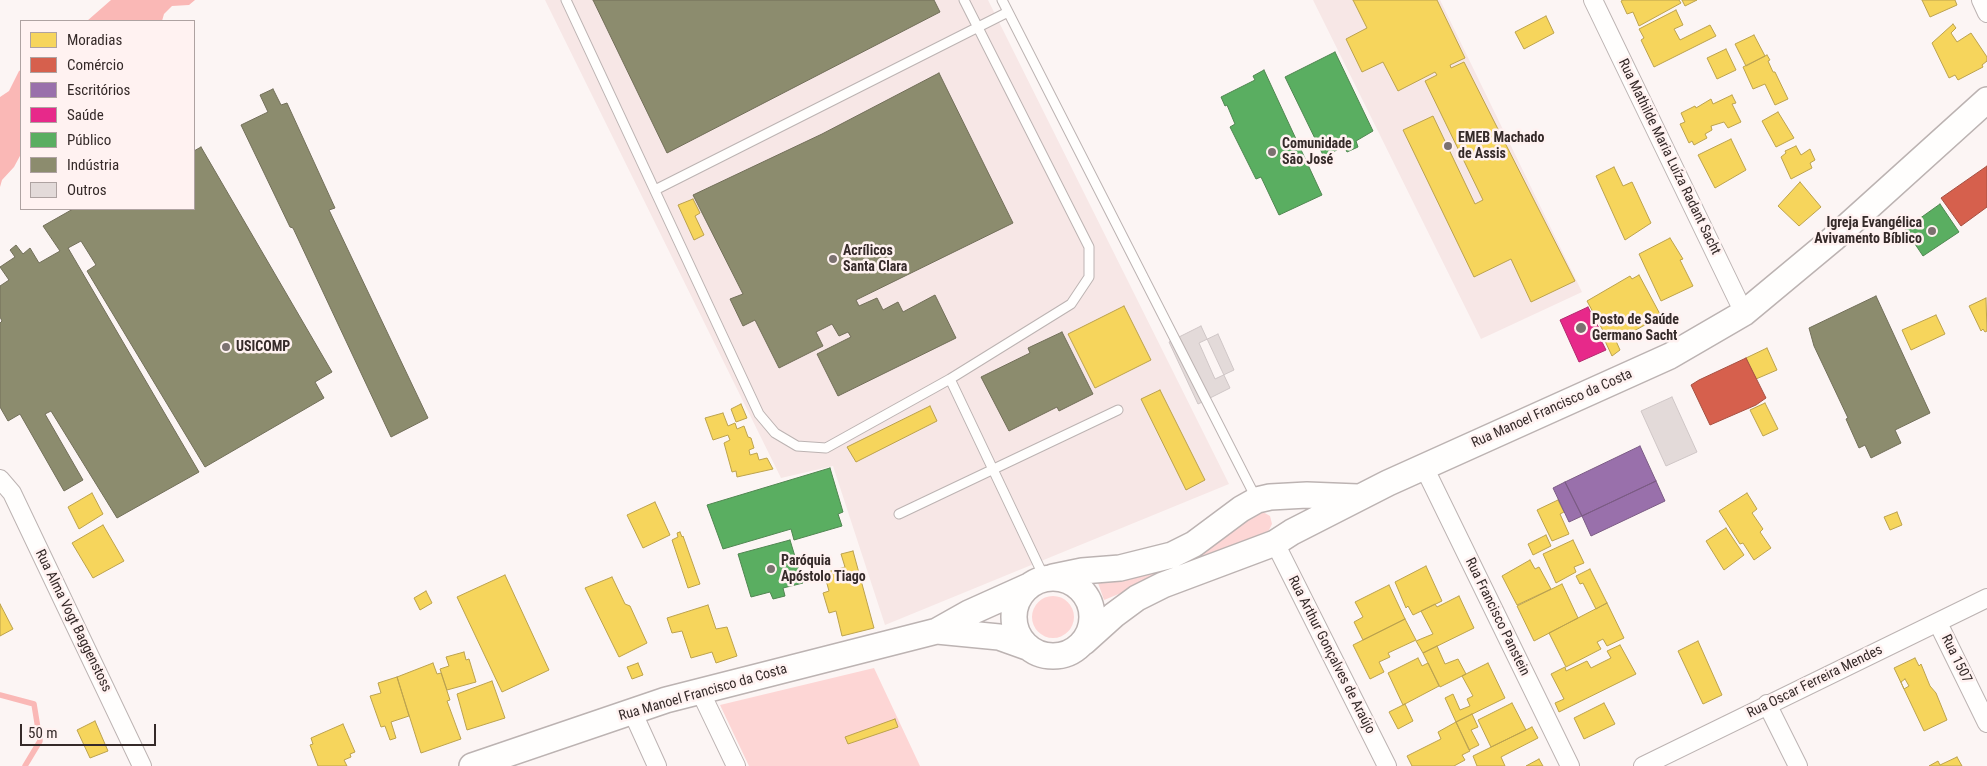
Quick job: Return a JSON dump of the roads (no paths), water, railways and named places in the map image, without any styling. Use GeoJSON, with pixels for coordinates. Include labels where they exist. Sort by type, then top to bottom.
{"type":"FeatureCollection","features":[{"type":"Feature","properties":{"kind":"main road","name":"Rua Manoel Francisco da Costa"},"geometry":{"type":"LineString","coordinates":[[472,766],[632,711],[700,691],[937,631],[970,612],[1042,581],[1082,571],[1120,568],[1172,555],[1194,544],[1241,509],[1269,498],[1307,495],[1361,497],[1670,356],[1744,313],[1825,246],[1987,100]]}},
{"type":"Feature","properties":{"kind":"main road"},"geometry":{"type":"LineString","coordinates":[[1084,642],[1092,626],[1091,605],[1085,594],[1076,585],[1065,580],[1042,581],[1019,596],[1014,609],[1017,636],[1037,654],[1050,657],[1064,655],[1075,650],[1084,642],[1114,615],[1137,598],[1162,585],[1283,538],[1361,497]]}},
{"type":"Feature","properties":{"kind":"main road"},"geometry":{"type":"LineString","coordinates":[[1269,498],[1293,512],[1294,521],[1283,538]]}},
{"type":"Feature","properties":{"kind":"main road","name":"Rua Manoel Francisco da Costa"},"geometry":{"type":"LineString","coordinates":[[937,631],[999,637],[1027,647]]}},
{"type":"Feature","properties":{"kind":"street","name":"Rua Mathilde Maria Luíza Radant Sacht"},"geometry":{"type":"LineString","coordinates":[[1593,0],[1744,313]]}},
{"type":"Feature","properties":{"kind":"street"},"geometry":{"type":"LineString","coordinates":[[1981,0],[1987,13]]}},
{"type":"Feature","properties":{"kind":"street","name":"Rua Francisco Panstein"},"geometry":{"type":"LineString","coordinates":[[1424,467],[1570,766]]}},
{"type":"Feature","properties":{"kind":"street","name":"Rua Alma Vogt Baggenstoss"},"geometry":{"type":"LineString","coordinates":[[0,479],[12,493],[142,766]]}},
{"type":"Feature","properties":{"kind":"street","name":"Rua Arthur Gonçalves de Araújo"},"geometry":{"type":"LineString","coordinates":[[1283,538],[1387,766]]}},
{"type":"Feature","properties":{"kind":"street","name":"Rua Oscar Ferreira Mendes"},"geometry":{"type":"LineString","coordinates":[[1643,766],[1987,598]]}},
{"type":"Feature","properties":{"kind":"street","name":"Rua 1507"},"geometry":{"type":"LineString","coordinates":[[1938,623],[1987,723]]}},
{"type":"Feature","properties":{"kind":"street"},"geometry":{"type":"LineString","coordinates":[[700,691],[736,766]]}},
{"type":"Feature","properties":{"kind":"street"},"geometry":{"type":"LineString","coordinates":[[1767,704],[1798,766]]}},
{"type":"Feature","properties":{"kind":"street"},"geometry":{"type":"LineString","coordinates":[[632,711],[657,766]]}},
{"type":"Feature","properties":{"kind":"lane"},"geometry":{"type":"LineString","coordinates":[[566,0],[759,414],[775,433],[797,446],[826,448],[950,379],[1072,304],[1090,278],[1089,247],[964,0]]}},
{"type":"Feature","properties":{"kind":"lane"},"geometry":{"type":"LineString","coordinates":[[1002,0],[1269,498]]}},
{"type":"Feature","properties":{"kind":"lane"},"geometry":{"type":"LineString","coordinates":[[655,190],[1008,12]]}},
{"type":"Feature","properties":{"kind":"lane"},"geometry":{"type":"LineString","coordinates":[[950,379],[994,470],[1042,581]]}},
{"type":"Feature","properties":{"kind":"lane"},"geometry":{"type":"LineString","coordinates":[[899,514],[1118,410]]}},
{"type":"Feature","properties":{"kind":"waterway"},"geometry":{"type":"LineString","coordinates":[[0,695],[34,704],[40,741],[25,766]]}},
{"type":"Feature","properties":{"kind":"place","name":"EMEB Machado de Assis"},"geometry":{"type":"Point","coordinates":[1448,146]}},
{"type":"Feature","properties":{"kind":"place","name":"Comunidade São José"},"geometry":{"type":"Point","coordinates":[1272,152]}},
{"type":"Feature","properties":{"kind":"place","name":"Igreja Evangélica Avivamento Bíblico"},"geometry":{"type":"Point","coordinates":[1932,231]}},
{"type":"Feature","properties":{"kind":"place","name":"Acrílicos Santa Clara"},"geometry":{"type":"Point","coordinates":[833,259]}},
{"type":"Feature","properties":{"kind":"place","name":"Posto de Saúde Germano Sacht"},"geometry":{"type":"Point","coordinates":[1581,328]}},
{"type":"Feature","properties":{"kind":"place","name":"USICOMP"},"geometry":{"type":"Point","coordinates":[226,347]}},
{"type":"Feature","properties":{"kind":"place","name":"Paróquia Apóstolo Tiago"},"geometry":{"type":"Point","coordinates":[771,569]}}]}
